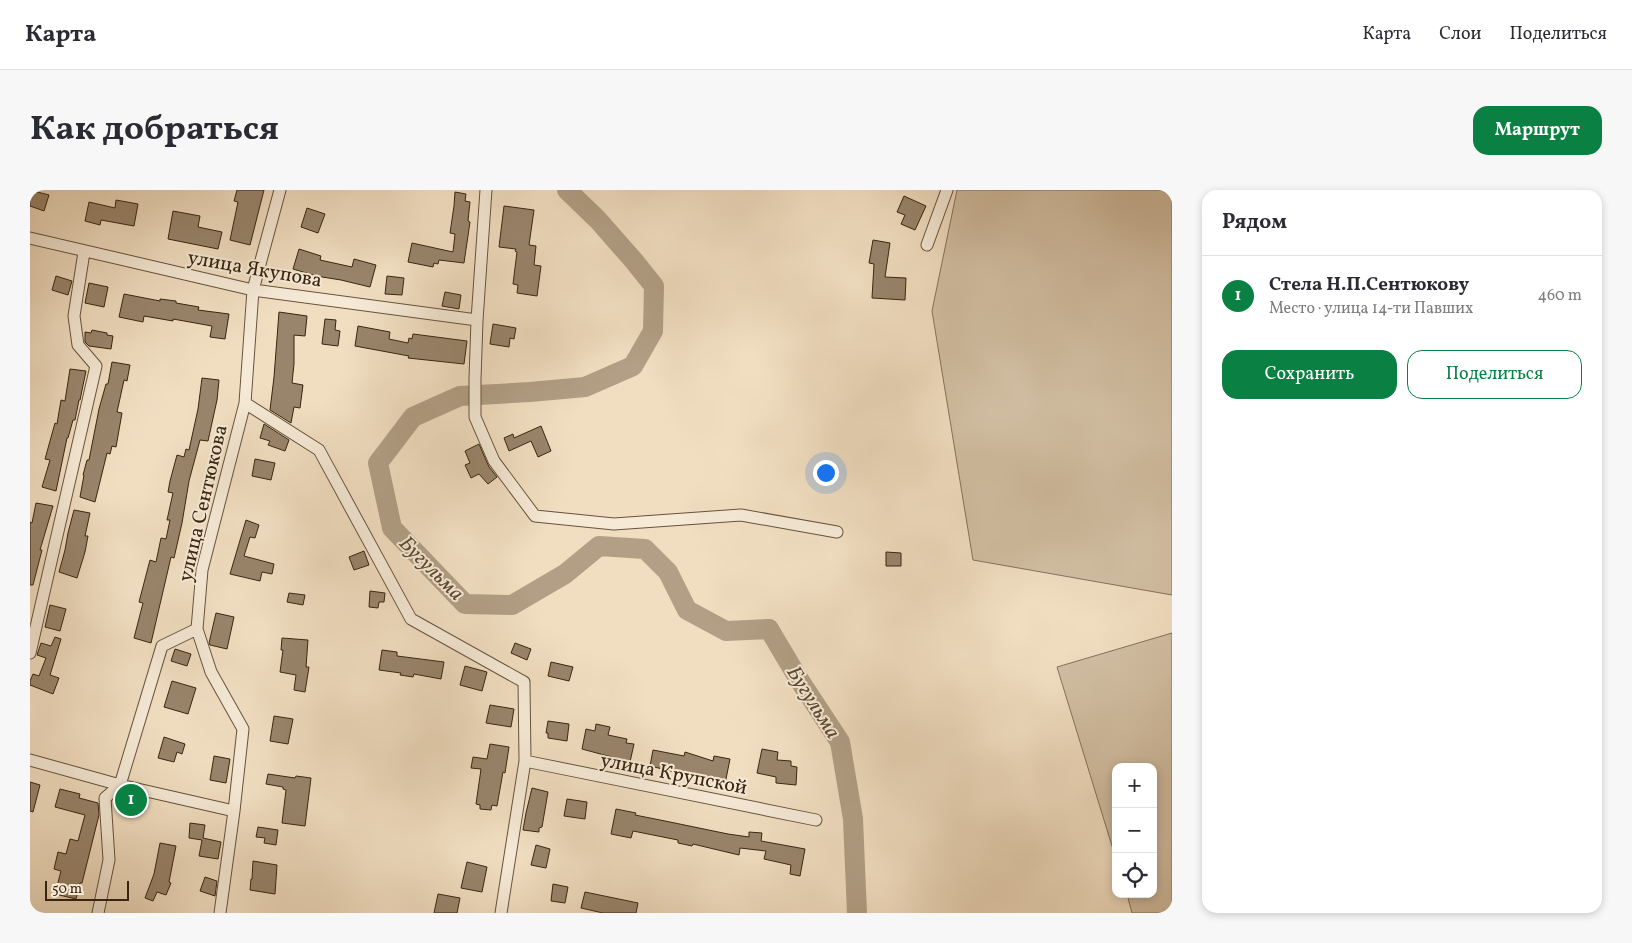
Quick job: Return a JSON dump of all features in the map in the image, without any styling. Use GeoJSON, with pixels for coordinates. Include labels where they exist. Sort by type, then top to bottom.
{"type":"FeatureCollection","features":[{"type":"Feature","properties":{"kind":"street","name":"улица Сентюкова"},"geometry":{"type":"LineString","coordinates":[[197,629],[202,570],[245,403],[253,290],[280,190]]}},
{"type":"Feature","properties":{"kind":"street"},"geometry":{"type":"LineString","coordinates":[[486,190],[474,379],[475,417],[494,461],[535,516],[614,524],[741,515],[837,532]]}},
{"type":"Feature","properties":{"kind":"street"},"geometry":{"type":"LineString","coordinates":[[927,245],[947,190]]}},
{"type":"Feature","properties":{"kind":"street","name":"улица Якупова"},"geometry":{"type":"LineString","coordinates":[[30,238],[253,290],[477,320]]}},
{"type":"Feature","properties":{"kind":"street"},"geometry":{"type":"LineString","coordinates":[[30,653],[96,366],[78,344],[74,316],[84,252]]}},
{"type":"Feature","properties":{"kind":"street"},"geometry":{"type":"LineString","coordinates":[[245,403],[319,450],[411,619],[524,682],[525,762],[501,913]]}},
{"type":"Feature","properties":{"kind":"street"},"geometry":{"type":"LineString","coordinates":[[98,913],[110,860],[105,798],[120,785],[162,646],[197,629],[212,672],[242,728],[234,811],[220,913]]}},
{"type":"Feature","properties":{"kind":"street"},"geometry":{"type":"LineString","coordinates":[[30,760],[120,785],[234,811]]}},
{"type":"Feature","properties":{"kind":"street","name":"улица Крупской"},"geometry":{"type":"LineString","coordinates":[[525,762],[816,820]]}},
{"type":"Feature","properties":{"kind":"shaded area"},"geometry":{"type":"Polygon","coordinates":[[[957,190],[1172,190],[1172,595],[973,560],[932,311],[957,190]]]}},
{"type":"Feature","properties":{"kind":"shaded area"},"geometry":{"type":"Polygon","coordinates":[[[1172,633],[1172,913],[1132,913],[1128,898],[1157,898],[1157,763],[1112,763],[1112,846],[1057,667],[1172,633]]]}},
{"type":"Feature","properties":{"kind":"building"},"geometry":{"type":"Polygon","coordinates":[[[30,190],[49,195],[44,211],[30,206],[30,190]]]}},
{"type":"Feature","properties":{"kind":"building"},"geometry":{"type":"Polygon","coordinates":[[[237,190],[264,190],[250,245],[230,240],[238,202],[234,201],[237,190]]]}},
{"type":"Feature","properties":{"kind":"building"},"geometry":{"type":"Polygon","coordinates":[[[455,192],[466,194],[465,201],[470,202],[468,221],[470,222],[464,263],[439,260],[438,264],[434,263],[433,267],[408,262],[412,243],[453,252],[455,234],[450,233],[455,192]]]}},
{"type":"Feature","properties":{"kind":"building"},"geometry":{"type":"Polygon","coordinates":[[[904,196],[926,206],[915,230],[901,224],[905,215],[897,212],[904,196]]]}},
{"type":"Feature","properties":{"kind":"building"},"geometry":{"type":"Polygon","coordinates":[[[116,200],[138,204],[134,226],[101,220],[100,225],[85,221],[89,202],[115,208],[116,200]]]}},
{"type":"Feature","properties":{"kind":"building"},"geometry":{"type":"Polygon","coordinates":[[[504,206],[534,210],[529,245],[536,246],[534,265],[541,266],[537,296],[517,293],[518,285],[513,284],[516,249],[499,247],[504,206]]]}},
{"type":"Feature","properties":{"kind":"building"},"geometry":{"type":"Polygon","coordinates":[[[307,208],[325,214],[318,233],[301,227],[307,208]]]}},
{"type":"Feature","properties":{"kind":"building"},"geometry":{"type":"Polygon","coordinates":[[[173,211],[200,216],[198,227],[222,232],[218,249],[168,239],[173,211]]]}},
{"type":"Feature","properties":{"kind":"building"},"geometry":{"type":"Polygon","coordinates":[[[873,240],[890,243],[885,277],[906,278],[905,300],[872,298],[874,264],[869,263],[873,240]]]}},
{"type":"Feature","properties":{"kind":"building"},"geometry":{"type":"Polygon","coordinates":[[[299,249],[321,256],[320,260],[352,267],[354,259],[376,265],[370,287],[316,276],[293,269],[299,249]]]}},
{"type":"Feature","properties":{"kind":"building"},"geometry":{"type":"Polygon","coordinates":[[[56,276],[72,281],[68,295],[52,290],[56,276]]]}},
{"type":"Feature","properties":{"kind":"building"},"geometry":{"type":"Polygon","coordinates":[[[387,276],[404,278],[402,295],[385,294],[387,276]]]}},
{"type":"Feature","properties":{"kind":"building"},"geometry":{"type":"Polygon","coordinates":[[[89,283],[108,287],[104,307],[85,303],[89,283]]]}},
{"type":"Feature","properties":{"kind":"building"},"geometry":{"type":"Polygon","coordinates":[[[445,292],[461,295],[459,309],[442,306],[445,292]]]}},
{"type":"Feature","properties":{"kind":"building"},"geometry":{"type":"Polygon","coordinates":[[[124,294],[160,301],[160,299],[176,301],[176,303],[199,307],[198,310],[229,314],[225,339],[210,337],[212,326],[144,316],[143,322],[119,317],[124,294]]]}},
{"type":"Feature","properties":{"kind":"building"},"geometry":{"type":"Polygon","coordinates":[[[279,312],[307,316],[305,336],[294,335],[292,383],[303,385],[300,408],[294,407],[291,423],[270,410],[279,312]]]}},
{"type":"Feature","properties":{"kind":"building"},"geometry":{"type":"Polygon","coordinates":[[[325,319],[336,320],[335,330],[340,331],[338,346],[322,344],[325,319]]]}},
{"type":"Feature","properties":{"kind":"building"},"geometry":{"type":"Polygon","coordinates":[[[493,324],[516,328],[514,339],[510,338],[509,347],[490,344],[493,324]]]}},
{"type":"Feature","properties":{"kind":"building"},"geometry":{"type":"Polygon","coordinates":[[[358,326],[390,332],[389,339],[408,343],[409,338],[412,339],[413,334],[467,341],[464,364],[408,358],[409,356],[355,346],[358,326]]]}},
{"type":"Feature","properties":{"kind":"building"},"geometry":{"type":"Polygon","coordinates":[[[92,330],[113,336],[111,349],[89,346],[85,342],[85,332],[91,333],[92,330]]]}},
{"type":"Feature","properties":{"kind":"building"},"geometry":{"type":"Polygon","coordinates":[[[112,362],[130,365],[127,381],[124,380],[117,412],[122,413],[116,447],[112,446],[110,454],[107,453],[95,502],[80,497],[83,475],[87,460],[89,460],[99,409],[106,384],[108,384],[112,362]]]}},
{"type":"Feature","properties":{"kind":"building"},"geometry":{"type":"Polygon","coordinates":[[[70,369],[86,371],[75,420],[73,420],[67,438],[56,491],[42,487],[50,460],[45,459],[55,423],[57,424],[61,400],[65,401],[70,369]]]}},
{"type":"Feature","properties":{"kind":"building"},"geometry":{"type":"Polygon","coordinates":[[[202,378],[219,380],[217,400],[208,441],[200,440],[189,481],[174,558],[171,557],[151,643],[134,638],[143,603],[139,602],[150,560],[156,562],[161,538],[166,539],[170,520],[167,520],[173,493],[168,492],[170,481],[177,455],[184,457],[186,449],[189,450],[198,409],[202,378]]]}},
{"type":"Feature","properties":{"kind":"building"},"geometry":{"type":"Polygon","coordinates":[[[264,424],[289,440],[285,451],[268,445],[270,441],[260,438],[264,424]]]}},
{"type":"Feature","properties":{"kind":"building"},"geometry":{"type":"Polygon","coordinates":[[[541,426],[551,451],[538,457],[531,441],[509,451],[504,438],[513,434],[514,438],[541,426]]]}},
{"type":"Feature","properties":{"kind":"building"},"geometry":{"type":"Polygon","coordinates":[[[479,444],[489,467],[497,477],[488,484],[479,474],[471,478],[465,465],[470,463],[465,451],[479,444]]]}},
{"type":"Feature","properties":{"kind":"building"},"geometry":{"type":"Polygon","coordinates":[[[255,459],[275,463],[271,480],[252,476],[255,459]]]}},
{"type":"Feature","properties":{"kind":"building"},"geometry":{"type":"Polygon","coordinates":[[[36,503],[53,506],[40,550],[42,550],[33,585],[30,585],[30,522],[32,523],[36,503]]]}},
{"type":"Feature","properties":{"kind":"building"},"geometry":{"type":"Polygon","coordinates":[[[74,510],[90,513],[85,536],[88,536],[85,552],[77,578],[59,572],[74,510]]]}},
{"type":"Feature","properties":{"kind":"building"},"geometry":{"type":"Polygon","coordinates":[[[246,520],[259,525],[255,538],[250,537],[244,556],[274,564],[272,574],[262,572],[260,581],[230,574],[246,520]]]}},
{"type":"Feature","properties":{"kind":"building"},"geometry":{"type":"Polygon","coordinates":[[[364,551],[369,565],[354,570],[349,557],[364,551]]]}},
{"type":"Feature","properties":{"kind":"building"},"geometry":{"type":"Polygon","coordinates":[[[886,552],[901,553],[901,566],[886,566],[886,552]]]}},
{"type":"Feature","properties":{"kind":"building"},"geometry":{"type":"Polygon","coordinates":[[[370,591],[385,593],[384,602],[379,602],[378,608],[369,607],[370,591]]]}},
{"type":"Feature","properties":{"kind":"building"},"geometry":{"type":"Polygon","coordinates":[[[289,593],[305,595],[303,605],[287,602],[289,593]]]}},
{"type":"Feature","properties":{"kind":"building"},"geometry":{"type":"Polygon","coordinates":[[[50,605],[66,609],[60,631],[45,627],[50,605]]]}},
{"type":"Feature","properties":{"kind":"building"},"geometry":{"type":"Polygon","coordinates":[[[216,613],[234,617],[227,649],[210,645],[209,643],[216,613]]]}},
{"type":"Feature","properties":{"kind":"building"},"geometry":{"type":"Polygon","coordinates":[[[55,637],[61,639],[50,675],[59,678],[53,694],[30,685],[30,681],[33,674],[39,676],[46,658],[37,655],[41,643],[51,646],[55,637]]]}},
{"type":"Feature","properties":{"kind":"building"},"geometry":{"type":"Polygon","coordinates":[[[282,638],[308,640],[306,667],[309,667],[305,692],[294,690],[296,675],[280,672],[283,650],[281,650],[282,638]]]}},
{"type":"Feature","properties":{"kind":"building"},"geometry":{"type":"Polygon","coordinates":[[[515,643],[531,649],[527,660],[511,653],[515,643]]]}},
{"type":"Feature","properties":{"kind":"building"},"geometry":{"type":"Polygon","coordinates":[[[175,649],[191,654],[187,666],[171,661],[175,649]]]}},
{"type":"Feature","properties":{"kind":"building"},"geometry":{"type":"Polygon","coordinates":[[[382,650],[397,652],[397,656],[444,662],[441,679],[414,674],[413,677],[379,670],[382,650]]]}},
{"type":"Feature","properties":{"kind":"building"},"geometry":{"type":"Polygon","coordinates":[[[551,662],[573,667],[569,681],[548,676],[551,662]]]}},
{"type":"Feature","properties":{"kind":"building"},"geometry":{"type":"Polygon","coordinates":[[[465,666],[487,672],[482,691],[460,685],[465,666]]]}},
{"type":"Feature","properties":{"kind":"building"},"geometry":{"type":"Polygon","coordinates":[[[172,681],[196,688],[188,714],[164,707],[172,681]]]}},
{"type":"Feature","properties":{"kind":"building"},"geometry":{"type":"Polygon","coordinates":[[[490,705],[514,709],[511,727],[486,723],[490,705]]]}},
{"type":"Feature","properties":{"kind":"building"},"geometry":{"type":"Polygon","coordinates":[[[274,716],[293,719],[288,744],[270,741],[274,716]]]}},
{"type":"Feature","properties":{"kind":"building"},"geometry":{"type":"Polygon","coordinates":[[[548,721],[569,724],[567,741],[548,738],[548,733],[546,733],[548,721]]]}},
{"type":"Feature","properties":{"kind":"building"},"geometry":{"type":"Polygon","coordinates":[[[596,724],[610,727],[608,735],[627,739],[626,743],[634,744],[630,762],[582,749],[586,729],[595,731],[596,724]]]}},
{"type":"Feature","properties":{"kind":"building"},"geometry":{"type":"Polygon","coordinates":[[[164,737],[185,744],[182,754],[177,752],[174,762],[158,758],[164,737]]]}},
{"type":"Feature","properties":{"kind":"building"},"geometry":{"type":"Polygon","coordinates":[[[490,744],[509,747],[497,806],[492,805],[491,810],[480,809],[480,805],[476,804],[481,769],[471,768],[473,757],[487,759],[490,744]]]}},
{"type":"Feature","properties":{"kind":"building"},"geometry":{"type":"Polygon","coordinates":[[[762,749],[778,752],[777,760],[791,761],[791,766],[797,767],[796,785],[776,783],[776,777],[757,773],[762,749]]]}},
{"type":"Feature","properties":{"kind":"building"},"geometry":{"type":"Polygon","coordinates":[[[653,750],[684,756],[685,752],[713,761],[714,756],[730,759],[725,784],[650,766],[653,750]]]}},
{"type":"Feature","properties":{"kind":"building"},"geometry":{"type":"Polygon","coordinates":[[[214,756],[230,759],[226,783],[210,780],[214,756]]]}},
{"type":"Feature","properties":{"kind":"building"},"geometry":{"type":"Polygon","coordinates":[[[268,774],[311,778],[305,826],[282,823],[286,790],[283,787],[266,784],[268,774]]]}},
{"type":"Feature","properties":{"kind":"building"},"geometry":{"type":"Polygon","coordinates":[[[30,782],[40,785],[33,812],[30,811],[30,782]]]}},
{"type":"Feature","properties":{"kind":"building"},"geometry":{"type":"Polygon","coordinates":[[[532,788],[548,792],[542,827],[539,828],[539,832],[523,830],[532,788]]]}},
{"type":"Feature","properties":{"kind":"building"},"geometry":{"type":"Polygon","coordinates":[[[60,789],[80,794],[79,798],[98,803],[99,815],[82,883],[80,883],[76,899],[55,894],[61,871],[54,869],[58,852],[66,854],[70,839],[78,841],[85,815],[55,807],[60,789]]]}},
{"type":"Feature","properties":{"kind":"building"},"geometry":{"type":"Polygon","coordinates":[[[567,799],[587,802],[585,819],[564,816],[567,799]]]}},
{"type":"Feature","properties":{"kind":"building"},"geometry":{"type":"Polygon","coordinates":[[[616,809],[636,813],[635,815],[728,834],[749,837],[749,832],[762,833],[761,841],[805,849],[800,876],[790,874],[791,865],[764,859],[766,851],[740,848],[739,855],[693,844],[692,846],[678,843],[678,840],[633,831],[631,838],[611,834],[616,809]]]}},
{"type":"Feature","properties":{"kind":"building"},"geometry":{"type":"Polygon","coordinates":[[[190,823],[205,825],[203,838],[221,842],[218,859],[199,856],[202,840],[189,838],[190,823]]]}},
{"type":"Feature","properties":{"kind":"building"},"geometry":{"type":"Polygon","coordinates":[[[258,827],[278,830],[276,845],[264,843],[265,838],[256,837],[258,827]]]}},
{"type":"Feature","properties":{"kind":"building"},"geometry":{"type":"Polygon","coordinates":[[[160,843],[176,846],[169,882],[171,883],[166,895],[157,892],[153,901],[145,898],[154,874],[160,843]]]}},
{"type":"Feature","properties":{"kind":"building"},"geometry":{"type":"Polygon","coordinates":[[[536,845],[550,849],[546,868],[531,865],[536,845]]]}},
{"type":"Feature","properties":{"kind":"building"},"geometry":{"type":"Polygon","coordinates":[[[253,861],[277,865],[275,894],[250,890],[253,861]]]}},
{"type":"Feature","properties":{"kind":"building"},"geometry":{"type":"Polygon","coordinates":[[[467,862],[487,867],[482,892],[461,888],[467,862]]]}},
{"type":"Feature","properties":{"kind":"building"},"geometry":{"type":"Polygon","coordinates":[[[205,877],[217,881],[215,896],[200,891],[205,877]]]}},
{"type":"Feature","properties":{"kind":"building"},"geometry":{"type":"Polygon","coordinates":[[[553,884],[568,887],[565,903],[551,901],[553,884]]]}},
{"type":"Feature","properties":{"kind":"building"},"geometry":{"type":"Polygon","coordinates":[[[585,892],[638,903],[636,913],[603,913],[581,908],[585,892]]]}},
{"type":"Feature","properties":{"kind":"building"},"geometry":{"type":"Polygon","coordinates":[[[438,894],[460,898],[457,913],[434,913],[438,894]]]}},
{"type":"Feature","properties":{"kind":"waterway","name":"Бугульма"},"geometry":{"type":"LineString","coordinates":[[567,190],[598,220],[654,286],[653,331],[633,366],[585,387],[460,396],[413,417],[378,463],[392,528],[465,604],[512,605],[565,574],[599,546],[645,549],[668,572],[687,610],[726,631],[769,629],[798,678],[840,742],[853,819],[857,913]]}},
{"type":"Feature","properties":{"kind":"place","name":"Стела Н.П.Сентюкову"},"geometry":{"type":"Point","coordinates":[131,800]}}]}
